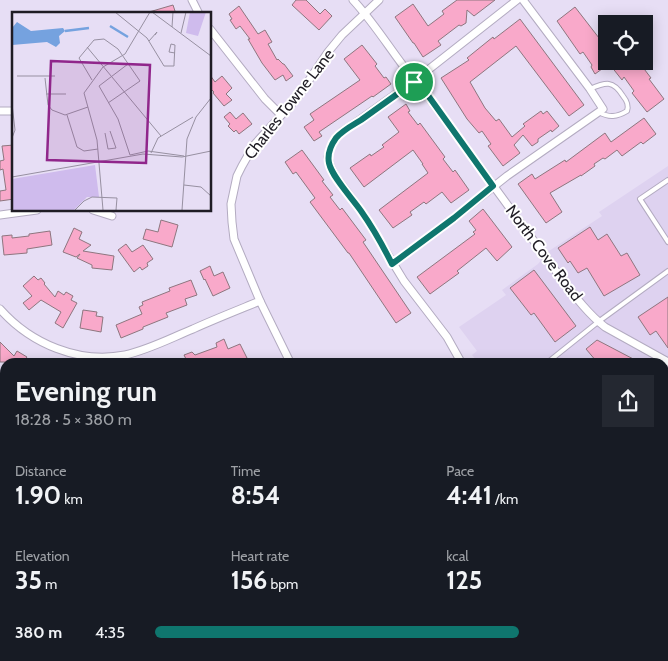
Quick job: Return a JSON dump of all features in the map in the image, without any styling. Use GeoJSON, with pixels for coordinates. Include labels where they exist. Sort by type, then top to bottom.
{"type":"FeatureCollection","features":[{"type":"Feature","properties":{"kind":"street"},"geometry":{"type":"LineString","coordinates":[[192,0],[198,12]]}},
{"type":"Feature","properties":{"kind":"street","name":"North Cove Road"},"geometry":{"type":"LineString","coordinates":[[353,0],[365,13],[414,82],[427,94],[561,278],[598,322],[661,358]]}},
{"type":"Feature","properties":{"kind":"street","name":"Charles Towne Lane"},"geometry":{"type":"LineString","coordinates":[[288,358],[260,301],[234,239],[231,204],[237,176],[254,145],[297,98],[328,52],[342,35],[379,0]]}},
{"type":"Feature","properties":{"kind":"street"},"geometry":{"type":"LineString","coordinates":[[459,358],[448,337],[392,264],[366,218],[335,176],[328,157],[330,148],[343,131],[414,82],[517,0]]}},
{"type":"Feature","properties":{"kind":"street"},"geometry":{"type":"LineString","coordinates":[[392,264],[461,213],[493,186],[601,111],[590,89],[523,0]]}},
{"type":"Feature","properties":{"kind":"street"},"geometry":{"type":"LineString","coordinates":[[211,30],[265,99],[281,115]]}},
{"type":"Feature","properties":{"kind":"street"},"geometry":{"type":"LineString","coordinates":[[0,215],[30,211]]}},
{"type":"Feature","properties":{"kind":"street"},"geometry":{"type":"LineString","coordinates":[[97,211],[112,216]]}},
{"type":"Feature","properties":{"kind":"street"},"geometry":{"type":"LineString","coordinates":[[0,309],[20,328],[40,341],[80,356],[92,357],[125,354],[154,345],[260,301]]}},
{"type":"Feature","properties":{"kind":"street"},"geometry":{"type":"LineString","coordinates":[[125,354],[126,358]]}},
{"type":"Feature","properties":{"kind":"lane"},"geometry":{"type":"LineString","coordinates":[[590,89],[603,83],[610,83],[618,87],[627,102],[627,111],[622,114],[606,116],[601,111]]}},
{"type":"Feature","properties":{"kind":"lane"},"geometry":{"type":"LineString","coordinates":[[668,180],[640,199],[668,242]]}},
{"type":"Feature","properties":{"kind":"lane"},"geometry":{"type":"LineString","coordinates":[[553,358],[598,322],[668,272]]}},
{"type":"Feature","properties":{"kind":"shaded area"},"geometry":{"type":"Polygon","coordinates":[[[668,166],[668,358],[475,358],[472,355],[477,351],[459,327],[506,295],[502,290],[538,264],[549,251],[602,216],[599,212],[668,166]]]}},
{"type":"Feature","properties":{"kind":"building"},"geometry":{"type":"Polygon","coordinates":[[[296,0],[306,0],[320,14],[325,9],[332,16],[319,30],[292,5],[296,0]]]}},
{"type":"Feature","properties":{"kind":"building"},"geometry":{"type":"Polygon","coordinates":[[[457,0],[495,0],[474,16],[467,10],[466,23],[461,26],[459,25],[438,41],[441,45],[423,57],[395,17],[413,4],[428,26],[444,14],[442,11],[457,0]]]}},
{"type":"Feature","properties":{"kind":"building"},"geometry":{"type":"Polygon","coordinates":[[[173,5],[175,12],[149,12],[173,5]]]}},
{"type":"Feature","properties":{"kind":"building"},"geometry":{"type":"Polygon","coordinates":[[[239,6],[258,34],[265,30],[272,42],[268,44],[277,60],[284,64],[293,76],[286,81],[283,75],[275,80],[262,63],[248,39],[250,39],[240,26],[236,29],[230,20],[232,19],[229,14],[239,6]]]}},
{"type":"Feature","properties":{"kind":"building"},"geometry":{"type":"Polygon","coordinates":[[[575,7],[598,37],[598,70],[600,70],[595,74],[591,67],[592,65],[583,52],[580,54],[557,21],[575,7]]]}},
{"type":"Feature","properties":{"kind":"building"},"geometry":{"type":"Polygon","coordinates":[[[520,19],[584,105],[569,116],[516,46],[470,82],[485,108],[496,121],[499,119],[512,137],[525,126],[523,124],[541,111],[543,114],[547,111],[559,126],[538,139],[538,142],[532,146],[523,135],[514,145],[520,153],[503,166],[488,146],[491,144],[482,131],[479,133],[467,119],[441,78],[469,60],[467,58],[493,37],[494,39],[520,19]]]}},
{"type":"Feature","properties":{"kind":"building"},"geometry":{"type":"Polygon","coordinates":[[[362,45],[377,64],[375,66],[391,84],[319,132],[322,136],[314,141],[304,127],[314,120],[310,114],[360,80],[344,59],[362,45]]]}},
{"type":"Feature","properties":{"kind":"building"},"geometry":{"type":"Polygon","coordinates":[[[614,70],[645,70],[651,78],[649,79],[664,99],[647,112],[632,93],[634,91],[624,77],[622,80],[614,70]]]}},
{"type":"Feature","properties":{"kind":"building"},"geometry":{"type":"Polygon","coordinates":[[[211,76],[215,82],[222,76],[232,88],[226,94],[232,100],[224,106],[211,89],[211,76]]]}},
{"type":"Feature","properties":{"kind":"building"},"geometry":{"type":"Polygon","coordinates":[[[406,104],[410,111],[408,112],[418,125],[420,123],[445,157],[443,159],[453,172],[455,170],[469,190],[451,203],[442,192],[426,204],[424,202],[410,212],[412,215],[393,228],[379,210],[428,173],[413,150],[364,187],[350,168],[384,147],[382,145],[399,132],[388,117],[406,104]]]}},
{"type":"Feature","properties":{"kind":"building"},"geometry":{"type":"Polygon","coordinates":[[[230,112],[236,119],[243,113],[252,124],[239,134],[236,130],[234,132],[228,126],[230,124],[224,117],[230,112]]]}},
{"type":"Feature","properties":{"kind":"building"},"geometry":{"type":"Polygon","coordinates":[[[644,118],[656,134],[622,156],[617,150],[594,164],[595,166],[581,176],[550,193],[562,212],[546,223],[518,184],[532,174],[535,179],[565,160],[566,162],[605,133],[611,142],[644,118]]]}},
{"type":"Feature","properties":{"kind":"building"},"geometry":{"type":"Polygon","coordinates":[[[12,145],[12,199],[0,201],[0,191],[6,190],[3,169],[0,170],[0,161],[4,160],[2,146],[12,145]]]}},
{"type":"Feature","properties":{"kind":"building"},"geometry":{"type":"Polygon","coordinates":[[[302,150],[333,195],[330,197],[340,210],[342,208],[366,240],[363,242],[411,313],[396,323],[349,253],[310,202],[315,198],[296,172],[293,174],[285,162],[302,150]]]}},
{"type":"Feature","properties":{"kind":"building"},"geometry":{"type":"Polygon","coordinates":[[[483,209],[512,247],[497,261],[486,248],[457,271],[459,273],[430,294],[417,277],[475,234],[473,232],[476,230],[469,221],[483,209]]]}},
{"type":"Feature","properties":{"kind":"building"},"geometry":{"type":"Polygon","coordinates":[[[161,220],[178,225],[172,247],[143,239],[146,229],[158,232],[161,220]]]}},
{"type":"Feature","properties":{"kind":"building"},"geometry":{"type":"Polygon","coordinates":[[[590,227],[598,240],[607,234],[621,256],[627,253],[640,275],[604,296],[587,268],[578,273],[570,261],[568,263],[558,248],[590,227]]]}},
{"type":"Feature","properties":{"kind":"building"},"geometry":{"type":"Polygon","coordinates":[[[74,228],[82,232],[79,239],[91,245],[83,251],[114,256],[112,270],[92,268],[92,265],[77,258],[80,254],[76,257],[63,252],[74,228]]]}},
{"type":"Feature","properties":{"kind":"building"},"geometry":{"type":"Polygon","coordinates":[[[50,231],[52,245],[27,249],[27,253],[4,255],[2,236],[12,235],[12,238],[50,231]]]}},
{"type":"Feature","properties":{"kind":"building"},"geometry":{"type":"Polygon","coordinates":[[[126,244],[132,252],[143,245],[153,259],[147,263],[148,266],[142,270],[140,267],[134,272],[118,250],[126,244]]]}},
{"type":"Feature","properties":{"kind":"building"},"geometry":{"type":"Polygon","coordinates":[[[210,266],[214,276],[223,272],[230,288],[213,296],[200,271],[210,266]]]}},
{"type":"Feature","properties":{"kind":"building"},"geometry":{"type":"Polygon","coordinates":[[[534,270],[576,326],[555,342],[534,313],[531,315],[510,288],[534,270]]]}},
{"type":"Feature","properties":{"kind":"building"},"geometry":{"type":"Polygon","coordinates":[[[34,276],[38,280],[41,278],[55,297],[58,291],[64,295],[66,292],[73,296],[71,300],[77,303],[63,328],[55,323],[61,312],[41,300],[29,310],[23,303],[32,296],[23,286],[34,276]]]}},
{"type":"Feature","properties":{"kind":"building"},"geometry":{"type":"Polygon","coordinates":[[[191,280],[197,295],[185,299],[187,305],[166,313],[168,317],[121,338],[116,325],[142,314],[139,307],[143,305],[142,302],[170,291],[169,288],[191,280]]]}},
{"type":"Feature","properties":{"kind":"building"},"geometry":{"type":"Polygon","coordinates":[[[668,297],[668,348],[656,331],[650,335],[638,317],[668,297]]]}},
{"type":"Feature","properties":{"kind":"building"},"geometry":{"type":"Polygon","coordinates":[[[83,310],[97,312],[96,316],[103,317],[101,332],[80,328],[83,310]]]}},
{"type":"Feature","properties":{"kind":"building"},"geometry":{"type":"Polygon","coordinates":[[[224,339],[228,349],[240,344],[247,358],[186,358],[184,355],[192,352],[195,355],[217,347],[216,343],[224,339]]]}},
{"type":"Feature","properties":{"kind":"building"},"geometry":{"type":"Polygon","coordinates":[[[597,340],[631,358],[594,358],[586,349],[597,340]]]}},
{"type":"Feature","properties":{"kind":"building"},"geometry":{"type":"Polygon","coordinates":[[[0,342],[14,356],[17,351],[27,357],[26,358],[0,358],[0,342]]]}},
{"type":"Feature","properties":{"kind":"route"},"geometry":{"type":"LineString","coordinates":[[414,82],[427,94],[493,186],[392,264],[362,212],[335,176],[328,157],[330,148],[343,131],[414,82]]}}]}
